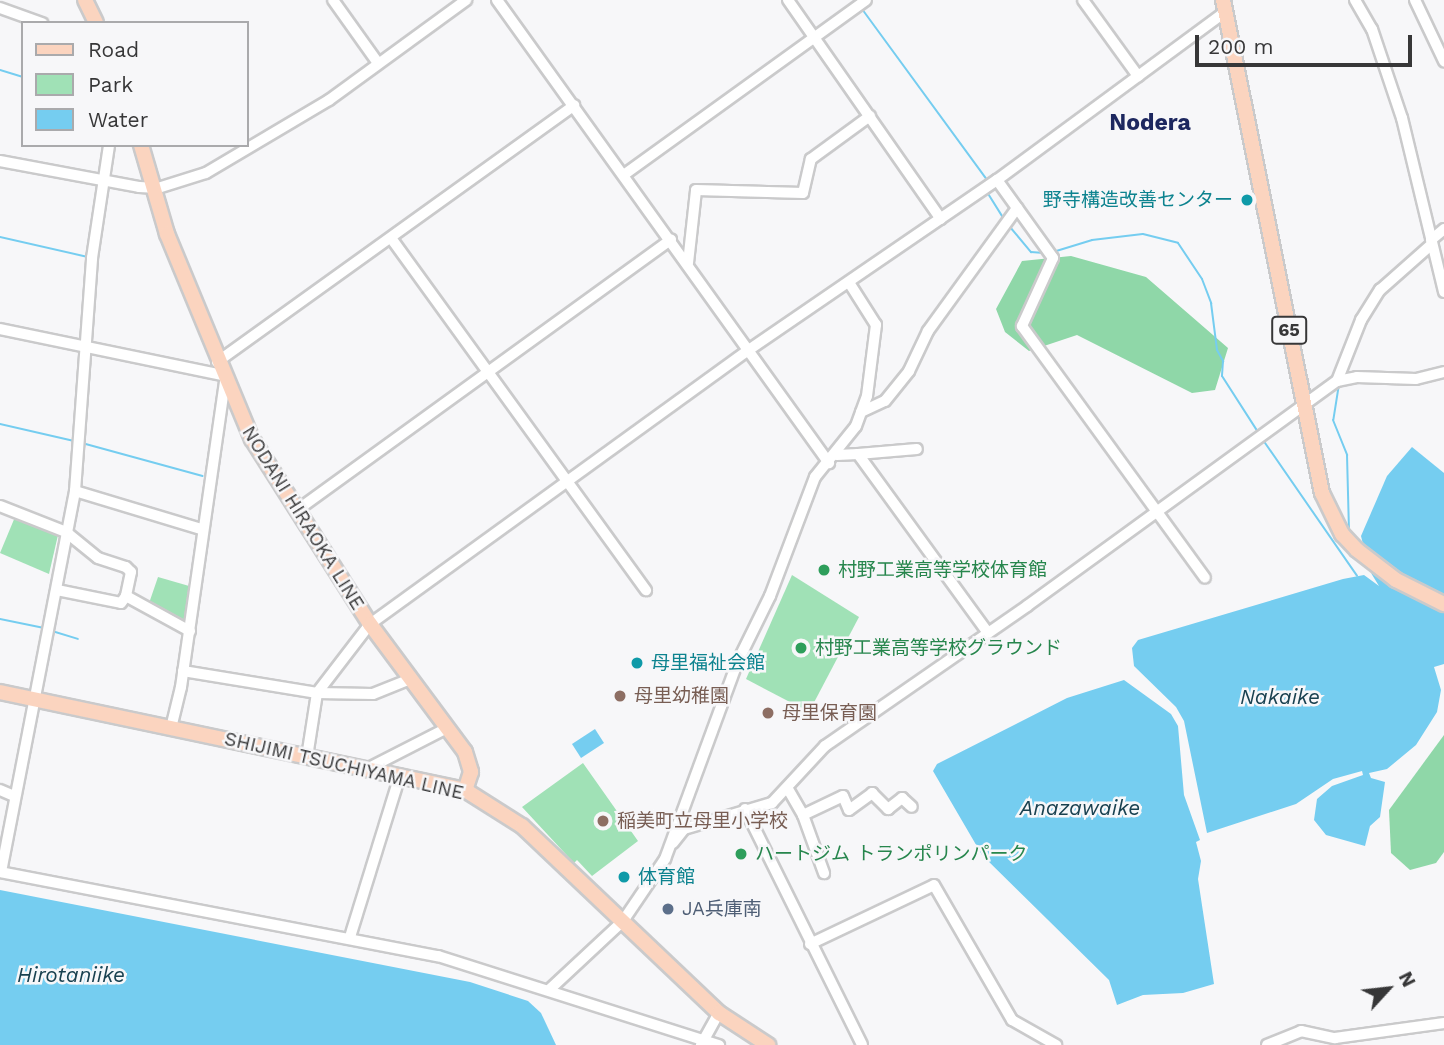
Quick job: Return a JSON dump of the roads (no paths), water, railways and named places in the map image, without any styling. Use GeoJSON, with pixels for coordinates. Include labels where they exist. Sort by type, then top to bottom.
{"type":"FeatureCollection","features":[{"type":"Feature","properties":{"kind":"main road"},"geometry":{"type":"LineString","coordinates":[[85,0],[95,21]]}},
{"type":"Feature","properties":{"kind":"main road","name":"65"},"geometry":{"type":"LineString","coordinates":[[1225,5],[1322,493],[1342,534],[1396,580],[1444,604]]}},
{"type":"Feature","properties":{"kind":"main road","name":"NODANI HIRAOKA LINE"},"geometry":{"type":"LineString","coordinates":[[142,147],[152,188],[221,373],[268,468],[370,624],[469,761],[465,790]]}},
{"type":"Feature","properties":{"kind":"main road","name":"SHIJIMI TSUCHIYAMA LINE"},"geometry":{"type":"LineString","coordinates":[[0,692],[465,790],[522,826],[719,1013],[768,1045]]}},
{"type":"Feature","properties":{"kind":"street"},"geometry":{"type":"LineString","coordinates":[[333,0],[378,63]]}},
{"type":"Feature","properties":{"kind":"street"},"geometry":{"type":"LineString","coordinates":[[0,162],[103,182],[152,188],[206,173],[329,100],[449,5],[466,0]]}},
{"type":"Feature","properties":{"kind":"street"},"geometry":{"type":"LineString","coordinates":[[498,0],[750,349],[833,459]]}},
{"type":"Feature","properties":{"kind":"street"},"geometry":{"type":"LineString","coordinates":[[788,0],[941,219]]}},
{"type":"Feature","properties":{"kind":"street"},"geometry":{"type":"LineString","coordinates":[[625,174],[866,0]]}},
{"type":"Feature","properties":{"kind":"street"},"geometry":{"type":"LineString","coordinates":[[1083,0],[1138,76]]}},
{"type":"Feature","properties":{"kind":"street"},"geometry":{"type":"LineString","coordinates":[[1355,0],[1372,29],[1402,118],[1444,292]]}},
{"type":"Feature","properties":{"kind":"street"},"geometry":{"type":"LineString","coordinates":[[1415,0],[1444,61]]}},
{"type":"Feature","properties":{"kind":"street"},"geometry":{"type":"LineString","coordinates":[[307,757],[317,694],[370,624],[750,349],[850,284],[997,180],[1138,76],[1225,5]]}},
{"type":"Feature","properties":{"kind":"street"},"geometry":{"type":"LineString","coordinates":[[0,8],[36,21]]}},
{"type":"Feature","properties":{"kind":"street"},"geometry":{"type":"LineString","coordinates":[[171,728],[190,631],[221,373],[391,238],[574,105]]}},
{"type":"Feature","properties":{"kind":"street"},"geometry":{"type":"LineString","coordinates":[[688,263],[696,190],[803,193],[811,159],[870,116]]}},
{"type":"Feature","properties":{"kind":"street"},"geometry":{"type":"LineString","coordinates":[[109,147],[93,258],[75,491],[38,700],[0,872],[438,956],[549,990],[640,1024],[719,1045]]}},
{"type":"Feature","properties":{"kind":"street"},"geometry":{"type":"LineString","coordinates":[[997,180],[1053,258],[1023,326],[1205,578]]}},
{"type":"Feature","properties":{"kind":"street"},"geometry":{"type":"LineString","coordinates":[[861,412],[884,401],[909,371],[928,331],[1017,208]]}},
{"type":"Feature","properties":{"kind":"street"},"geometry":{"type":"LineString","coordinates":[[1337,381],[1361,320],[1380,290],[1444,229]]}},
{"type":"Feature","properties":{"kind":"street"},"geometry":{"type":"LineString","coordinates":[[391,238],[646,590]]}},
{"type":"Feature","properties":{"kind":"street"},"geometry":{"type":"LineString","coordinates":[[296,511],[671,240]]}},
{"type":"Feature","properties":{"kind":"street"},"geometry":{"type":"LineString","coordinates":[[673,843],[737,663],[774,586],[815,477],[833,459],[861,412],[876,326],[850,284]]}},
{"type":"Feature","properties":{"kind":"street"},"geometry":{"type":"LineString","coordinates":[[0,329],[88,349],[221,373]]}},
{"type":"Feature","properties":{"kind":"street"},"geometry":{"type":"LineString","coordinates":[[549,990],[623,921],[684,829],[744,809],[772,803],[788,789],[825,746],[1157,513],[1337,381],[1357,377],[1416,379],[1444,372]]}},
{"type":"Feature","properties":{"kind":"street"},"geometry":{"type":"LineString","coordinates":[[833,459],[917,449]]}},
{"type":"Feature","properties":{"kind":"street"},"geometry":{"type":"LineString","coordinates":[[858,454],[988,633]]}},
{"type":"Feature","properties":{"kind":"street"},"geometry":{"type":"LineString","coordinates":[[75,491],[201,529]]}},
{"type":"Feature","properties":{"kind":"street"},"geometry":{"type":"LineString","coordinates":[[0,506],[66,532],[97,558],[126,567],[131,572],[126,596],[121,603],[57,590]]}},
{"type":"Feature","properties":{"kind":"street"},"geometry":{"type":"LineString","coordinates":[[126,596],[190,631]]}},
{"type":"Feature","properties":{"kind":"street"},"geometry":{"type":"LineString","coordinates":[[183,671],[317,694],[373,694],[410,679]]}},
{"type":"Feature","properties":{"kind":"street"},"geometry":{"type":"LineString","coordinates":[[369,768],[447,728]]}},
{"type":"Feature","properties":{"kind":"street"},"geometry":{"type":"LineString","coordinates":[[350,937],[400,775]]}},
{"type":"Feature","properties":{"kind":"street"},"geometry":{"type":"LineString","coordinates":[[788,789],[803,815],[824,873]]}},
{"type":"Feature","properties":{"kind":"street"},"geometry":{"type":"LineString","coordinates":[[0,790],[15,796]]}},
{"type":"Feature","properties":{"kind":"street"},"geometry":{"type":"LineString","coordinates":[[803,815],[843,796],[849,810],[872,793],[888,809],[902,798],[912,807]]}},
{"type":"Feature","properties":{"kind":"street"},"geometry":{"type":"LineString","coordinates":[[744,809],[862,1045]]}},
{"type":"Feature","properties":{"kind":"street"},"geometry":{"type":"LineString","coordinates":[[810,944],[934,885],[1012,1020],[1056,1045]]}},
{"type":"Feature","properties":{"kind":"street"},"geometry":{"type":"LineString","coordinates":[[704,1043],[719,1013]]}},
{"type":"Feature","properties":{"kind":"street"},"geometry":{"type":"LineString","coordinates":[[1267,1045],[1301,1031],[1335,1042],[1444,1023]]}},
{"type":"Feature","properties":{"kind":"water"},"geometry":{"type":"Polygon","coordinates":[[[1412,447],[1444,473],[1444,596],[1396,574],[1363,544],[1361,536],[1387,476],[1412,447]]]}},
{"type":"Feature","properties":{"kind":"water","name":"Nakaike"},"geometry":{"type":"Polygon","coordinates":[[[1371,573],[1444,610],[1444,664],[1434,667],[1441,690],[1437,712],[1416,745],[1387,769],[1369,773],[1371,778],[1385,782],[1380,817],[1370,826],[1365,846],[1326,835],[1314,820],[1317,799],[1332,786],[1363,775],[1362,771],[1333,779],[1296,804],[1207,833],[1184,721],[1176,707],[1134,666],[1132,648],[1138,640],[1343,579],[1364,575],[1379,586],[1371,573]]]}},
{"type":"Feature","properties":{"kind":"water","name":"Anazawaike"},"geometry":{"type":"Polygon","coordinates":[[[1124,680],[1171,714],[1178,726],[1184,795],[1200,840],[1196,842],[1201,861],[1198,879],[1214,984],[1183,993],[1143,995],[1117,1005],[1109,980],[982,855],[933,771],[937,764],[1067,698],[1124,680]]]}},
{"type":"Feature","properties":{"kind":"water"},"geometry":{"type":"Polygon","coordinates":[[[595,729],[604,743],[581,758],[572,744],[595,729]]]}},
{"type":"Feature","properties":{"kind":"water","name":"Hirotaniike"},"geometry":{"type":"Polygon","coordinates":[[[0,890],[470,982],[528,1001],[541,1013],[556,1045],[0,1045],[0,890]]]}},
{"type":"Feature","properties":{"kind":"waterway"},"geometry":{"type":"LineString","coordinates":[[862,9],[987,180]]}},
{"type":"Feature","properties":{"kind":"waterway"},"geometry":{"type":"LineString","coordinates":[[0,70],[21,76]]}},
{"type":"Feature","properties":{"kind":"waterway"},"geometry":{"type":"LineString","coordinates":[[987,192],[1004,219]]}},
{"type":"Feature","properties":{"kind":"waterway"},"geometry":{"type":"LineString","coordinates":[[1010,227],[1031,252],[1044,253]]}},
{"type":"Feature","properties":{"kind":"waterway"},"geometry":{"type":"LineString","coordinates":[[1053,252],[1092,240],[1143,234],[1178,243],[1202,279],[1211,303],[1217,350],[1223,361],[1222,376],[1258,432]]}},
{"type":"Feature","properties":{"kind":"waterway"},"geometry":{"type":"LineString","coordinates":[[0,237],[88,257]]}},
{"type":"Feature","properties":{"kind":"waterway"},"geometry":{"type":"LineString","coordinates":[[1339,384],[1333,420],[1347,455],[1349,532]]}},
{"type":"Feature","properties":{"kind":"waterway"},"geometry":{"type":"LineString","coordinates":[[0,424],[74,441]]}},
{"type":"Feature","properties":{"kind":"waterway"},"geometry":{"type":"LineString","coordinates":[[1263,440],[1357,576]]}},
{"type":"Feature","properties":{"kind":"waterway"},"geometry":{"type":"LineString","coordinates":[[82,443],[203,476]]}},
{"type":"Feature","properties":{"kind":"waterway"},"geometry":{"type":"LineString","coordinates":[[0,619],[44,628]]}},
{"type":"Feature","properties":{"kind":"waterway"},"geometry":{"type":"LineString","coordinates":[[52,631],[78,639]]}},
{"type":"Feature","properties":{"kind":"place","name":"野寺構造改善センター"},"geometry":{"type":"Point","coordinates":[1247,200]}},
{"type":"Feature","properties":{"kind":"place","name":"村野工業高等学校体育館"},"geometry":{"type":"Point","coordinates":[824,570]}},
{"type":"Feature","properties":{"kind":"place","name":"村野工業高等学校グラウンド"},"geometry":{"type":"Point","coordinates":[801,648]}},
{"type":"Feature","properties":{"kind":"place","name":"母里福祉会館"},"geometry":{"type":"Point","coordinates":[637,663]}},
{"type":"Feature","properties":{"kind":"place","name":"母里幼稚園"},"geometry":{"type":"Point","coordinates":[620,696]}},
{"type":"Feature","properties":{"kind":"place","name":"母里保育園"},"geometry":{"type":"Point","coordinates":[768,713]}},
{"type":"Feature","properties":{"kind":"place","name":"稲美町立母里小学校"},"geometry":{"type":"Point","coordinates":[603,821]}},
{"type":"Feature","properties":{"kind":"place","name":"ハートジム トランポリンパーク"},"geometry":{"type":"Point","coordinates":[741,854]}},
{"type":"Feature","properties":{"kind":"place","name":"体育館"},"geometry":{"type":"Point","coordinates":[624,877]}},
{"type":"Feature","properties":{"kind":"place","name":"JA兵庫南"},"geometry":{"type":"Point","coordinates":[668,909]}},
{"type":"Feature","properties":{"kind":"district","name":"Nodera"},"geometry":{"type":"Point","coordinates":[1150,123]}}]}
